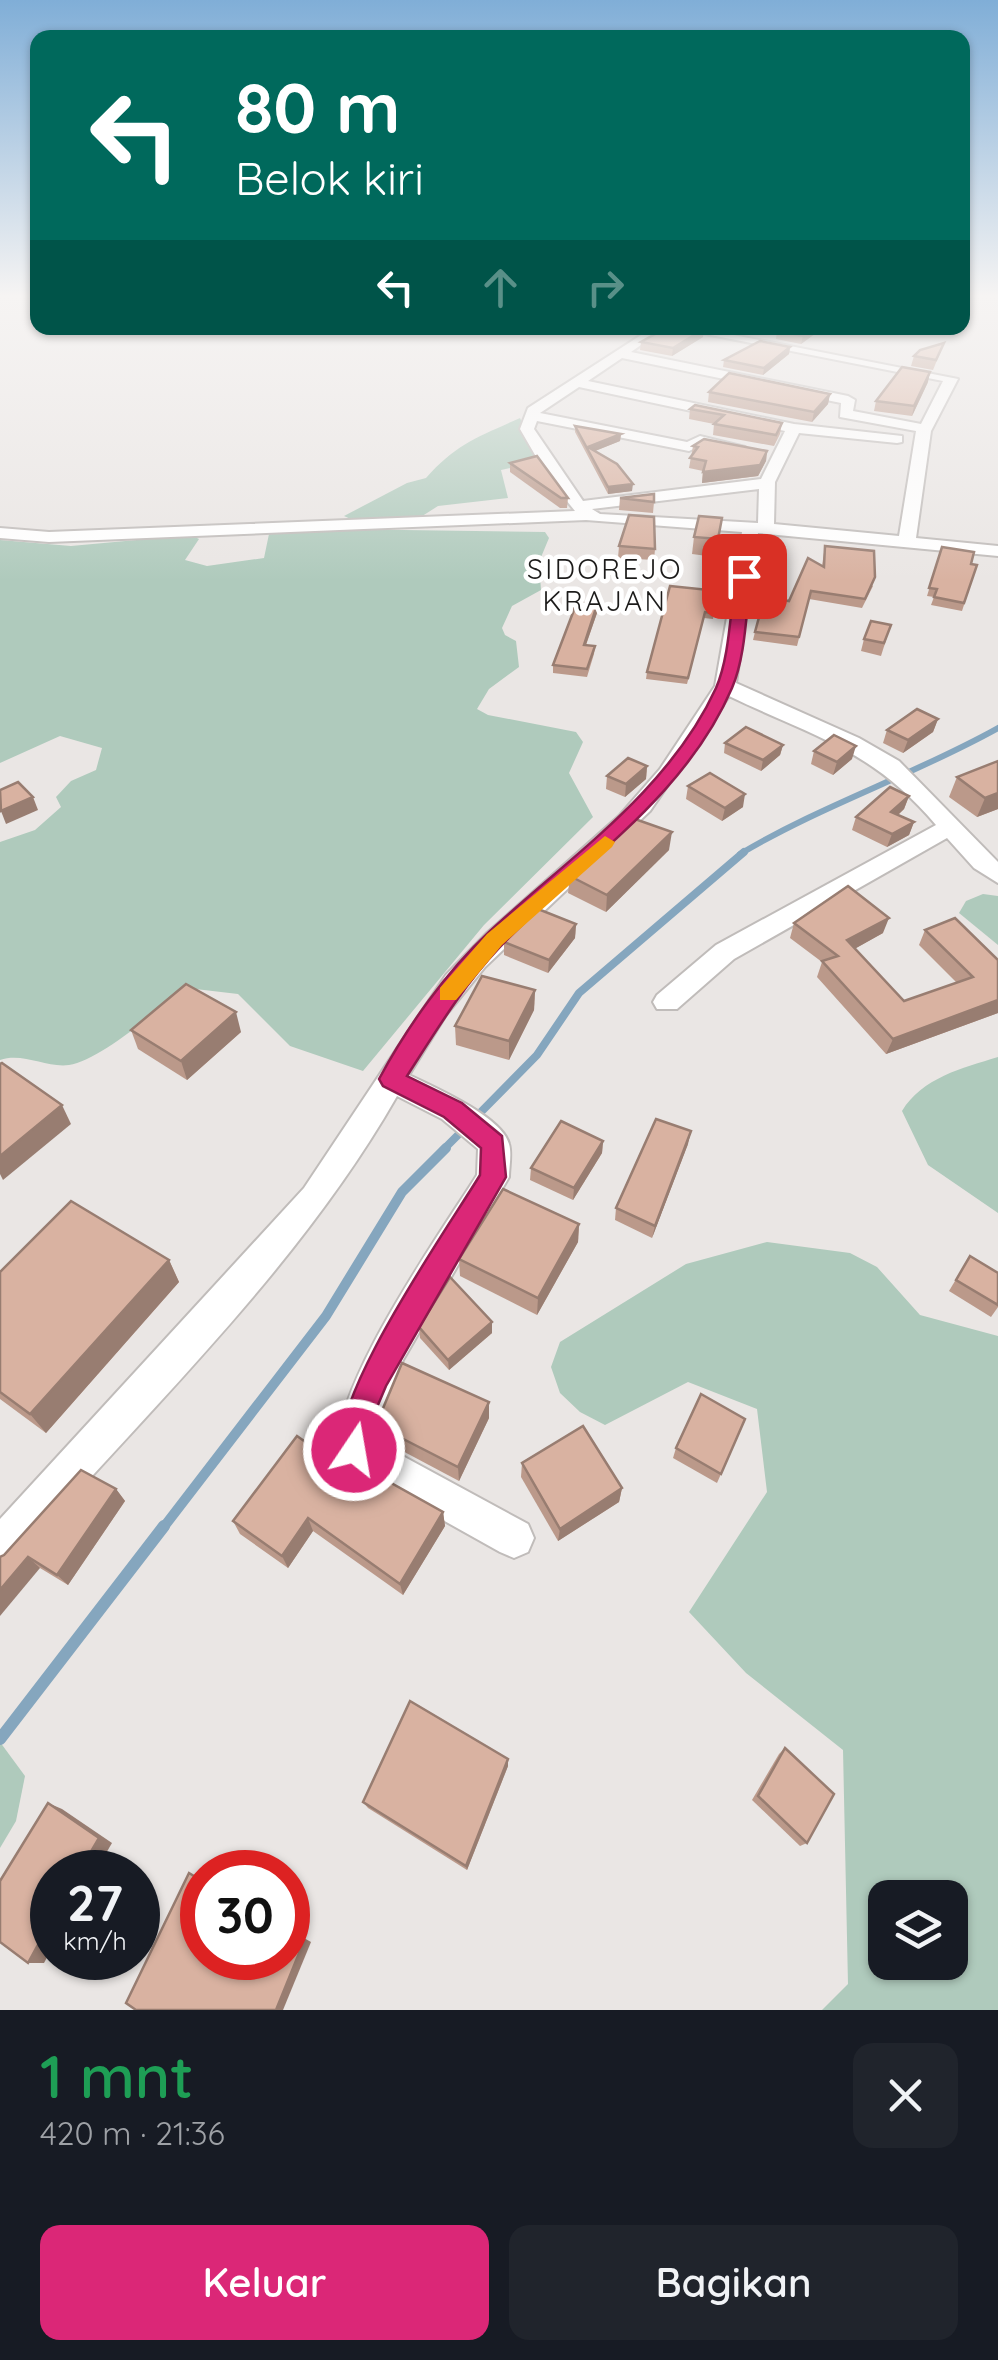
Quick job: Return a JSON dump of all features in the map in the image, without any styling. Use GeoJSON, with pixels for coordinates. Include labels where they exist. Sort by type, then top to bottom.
{"type":"FeatureCollection","features":[{"type":"Feature","properties":{"kind":"street"},"geometry":{"type":"LineString","coordinates":[[560,393],[530,416],[527,429],[584,510],[633,524],[998,551]]}},
{"type":"Feature","properties":{"kind":"street"},"geometry":{"type":"LineString","coordinates":[[626,393],[794,428],[923,436]]}},
{"type":"Feature","properties":{"kind":"street"},"geometry":{"type":"LineString","coordinates":[[854,393],[845,414],[923,436]]}},
{"type":"Feature","properties":{"kind":"street"},"geometry":{"type":"LineString","coordinates":[[907,542],[923,436],[944,393]]}},
{"type":"Feature","properties":{"kind":"street"},"geometry":{"type":"LineString","coordinates":[[530,416],[689,447],[700,440],[764,452],[794,428]]}},
{"type":"Feature","properties":{"kind":"street"},"geometry":{"type":"LineString","coordinates":[[0,1548],[97,1437],[222,1308],[317,1196],[454,984],[494,939],[630,818],[678,762],[725,686],[768,484],[764,452]]}},
{"type":"Feature","properties":{"kind":"street"},"geometry":{"type":"LineString","coordinates":[[0,533],[48,537],[584,510],[656,498],[713,483],[768,484]]}},
{"type":"Feature","properties":{"kind":"street"},"geometry":{"type":"LineString","coordinates":[[725,686],[808,722],[893,767],[967,851],[998,875]]}},
{"type":"Feature","properties":{"kind":"street"},"geometry":{"type":"LineString","coordinates":[[667,1002],[725,952],[948,828]]}},
{"type":"Feature","properties":{"kind":"street"},"geometry":{"type":"LineString","coordinates":[[392,1079],[453,1110],[494,1144],[493,1177],[375,1376],[357,1419],[354,1450],[514,1538]]}},
{"type":"Feature","properties":{"kind":"green space"},"geometry":{"type":"Polygon","coordinates":[[[520,418],[539,462],[501,470],[508,498],[438,506],[416,520],[357,522],[344,516],[407,483],[426,478],[458,449],[520,418]]]}},
{"type":"Feature","properties":{"kind":"green space"},"geometry":{"type":"Polygon","coordinates":[[[333,529],[545,532],[549,538],[539,562],[541,590],[512,606],[502,628],[505,635],[516,641],[519,667],[489,689],[477,709],[488,715],[576,732],[583,742],[569,773],[593,817],[484,925],[363,1071],[290,1046],[238,994],[187,988],[113,1044],[82,1061],[60,1065],[17,1058],[0,1060],[0,842],[35,830],[61,807],[56,797],[71,781],[96,770],[102,748],[60,736],[0,763],[0,540],[71,546],[191,535],[199,539],[185,560],[207,566],[264,558],[269,534],[333,529]]]}},
{"type":"Feature","properties":{"kind":"green space"},"geometry":{"type":"Polygon","coordinates":[[[983,894],[998,896],[998,945],[959,913],[966,901],[983,894]]]}},
{"type":"Feature","properties":{"kind":"green space"},"geometry":{"type":"Polygon","coordinates":[[[998,1057],[998,1213],[928,1165],[902,1111],[932,1082],[998,1057]]]}},
{"type":"Feature","properties":{"kind":"green space"},"geometry":{"type":"Polygon","coordinates":[[[767,1242],[850,1253],[877,1267],[920,1315],[998,1336],[998,2010],[822,2010],[848,1984],[843,1750],[746,1673],[689,1612],[767,1492],[757,1409],[688,1382],[605,1425],[580,1412],[560,1393],[551,1367],[560,1342],[686,1264],[767,1242]]]}},
{"type":"Feature","properties":{"kind":"green space"},"geometry":{"type":"Polygon","coordinates":[[[0,1742],[25,1776],[16,1821],[0,1848],[0,1742]]]}},
{"type":"Feature","properties":{"kind":"building"},"geometry":{"type":"Polygon","coordinates":[[[713,393],[830,394],[814,412],[713,393]]]}},
{"type":"Feature","properties":{"kind":"building"},"geometry":{"type":"Polygon","coordinates":[[[882,393],[920,393],[914,406],[876,401],[882,393]]]}},
{"type":"Feature","properties":{"kind":"building"},"geometry":{"type":"Polygon","coordinates":[[[695,405],[782,423],[776,435],[714,424],[724,415],[690,409],[695,405]]]}},
{"type":"Feature","properties":{"kind":"building"},"geometry":{"type":"Polygon","coordinates":[[[575,426],[621,434],[588,447],[617,464],[633,484],[608,487],[575,426]]]}},
{"type":"Feature","properties":{"kind":"building"},"geometry":{"type":"Polygon","coordinates":[[[704,439],[767,451],[760,465],[703,472],[706,461],[690,458],[698,447],[693,446],[704,439]]]}},
{"type":"Feature","properties":{"kind":"building"},"geometry":{"type":"Polygon","coordinates":[[[537,456],[568,498],[561,498],[510,463],[537,456]]]}},
{"type":"Feature","properties":{"kind":"building"},"geometry":{"type":"Polygon","coordinates":[[[654,494],[654,502],[620,498],[654,494]]]}},
{"type":"Feature","properties":{"kind":"building"},"geometry":{"type":"Polygon","coordinates":[[[629,515],[654,517],[655,549],[619,546],[629,515]]]}},
{"type":"Feature","properties":{"kind":"building"},"geometry":{"type":"Polygon","coordinates":[[[699,516],[722,518],[718,539],[694,537],[699,516]]]}},
{"type":"Feature","properties":{"kind":"building"},"geometry":{"type":"Polygon","coordinates":[[[825,546],[874,551],[875,577],[865,599],[811,591],[799,637],[755,632],[761,610],[767,611],[770,598],[789,601],[808,558],[824,567],[825,546]]]}},
{"type":"Feature","properties":{"kind":"building"},"geometry":{"type":"Polygon","coordinates":[[[942,547],[974,552],[971,564],[977,565],[964,603],[934,597],[937,589],[929,588],[942,547]]]}},
{"type":"Feature","properties":{"kind":"building"},"geometry":{"type":"Polygon","coordinates":[[[670,586],[719,591],[714,613],[705,612],[688,678],[647,672],[670,586]]]}},
{"type":"Feature","properties":{"kind":"building"},"geometry":{"type":"Polygon","coordinates":[[[577,602],[597,605],[584,645],[595,646],[587,669],[553,665],[577,602]]]}},
{"type":"Feature","properties":{"kind":"building"},"geometry":{"type":"Polygon","coordinates":[[[871,621],[891,625],[884,643],[864,639],[871,621]]]}},
{"type":"Feature","properties":{"kind":"building"},"geometry":{"type":"Polygon","coordinates":[[[917,709],[938,719],[908,740],[887,730],[917,709]]]}},
{"type":"Feature","properties":{"kind":"building"},"geometry":{"type":"Polygon","coordinates":[[[746,727],[783,745],[763,760],[725,743],[746,727]]]}},
{"type":"Feature","properties":{"kind":"building"},"geometry":{"type":"Polygon","coordinates":[[[834,735],[856,746],[837,762],[814,751],[834,735]]]}},
{"type":"Feature","properties":{"kind":"building"},"geometry":{"type":"Polygon","coordinates":[[[628,758],[647,766],[626,784],[607,776],[628,758]]]}},
{"type":"Feature","properties":{"kind":"building"},"geometry":{"type":"Polygon","coordinates":[[[998,761],[998,793],[985,798],[957,777],[998,761]]]}},
{"type":"Feature","properties":{"kind":"building"},"geometry":{"type":"Polygon","coordinates":[[[710,773],[745,794],[725,808],[688,786],[710,773]]]}},
{"type":"Feature","properties":{"kind":"building"},"geometry":{"type":"Polygon","coordinates":[[[18,782],[33,797],[1,811],[0,790],[18,782]]]}},
{"type":"Feature","properties":{"kind":"building"},"geometry":{"type":"Polygon","coordinates":[[[890,787],[909,796],[891,812],[914,822],[892,834],[856,817],[890,787]]]}},
{"type":"Feature","properties":{"kind":"building"},"geometry":{"type":"Polygon","coordinates":[[[632,818],[672,832],[607,895],[570,876],[632,818]]]}},
{"type":"Feature","properties":{"kind":"building"},"geometry":{"type":"Polygon","coordinates":[[[848,886],[889,918],[847,940],[904,1001],[973,977],[925,930],[955,918],[998,960],[998,1000],[893,1039],[822,961],[838,956],[794,923],[848,886]]]}},
{"type":"Feature","properties":{"kind":"building"},"geometry":{"type":"Polygon","coordinates":[[[538,909],[576,924],[549,960],[504,942],[538,909]]]}},
{"type":"Feature","properties":{"kind":"building"},"geometry":{"type":"Polygon","coordinates":[[[482,976],[535,990],[509,1041],[455,1026],[482,976]]]}},
{"type":"Feature","properties":{"kind":"building"},"geometry":{"type":"Polygon","coordinates":[[[186,984],[236,1012],[181,1061],[131,1030],[186,984]]]}},
{"type":"Feature","properties":{"kind":"building"},"geometry":{"type":"Polygon","coordinates":[[[0,1064],[62,1105],[0,1156],[0,1064]]]}},
{"type":"Feature","properties":{"kind":"building"},"geometry":{"type":"Polygon","coordinates":[[[656,1119],[691,1131],[655,1226],[616,1208],[656,1119]]]}},
{"type":"Feature","properties":{"kind":"building"},"geometry":{"type":"Polygon","coordinates":[[[561,1121],[603,1141],[574,1188],[531,1168],[561,1121]]]}},
{"type":"Feature","properties":{"kind":"building"},"geometry":{"type":"Polygon","coordinates":[[[503,1189],[579,1224],[538,1298],[459,1259],[503,1189]]]}},
{"type":"Feature","properties":{"kind":"building"},"geometry":{"type":"Polygon","coordinates":[[[71,1201],[169,1260],[30,1414],[0,1392],[0,1272],[71,1201]]]}},
{"type":"Feature","properties":{"kind":"building"},"geometry":{"type":"Polygon","coordinates":[[[970,1256],[998,1273],[998,1305],[956,1280],[970,1256]]]}},
{"type":"Feature","properties":{"kind":"building"},"geometry":{"type":"Polygon","coordinates":[[[450,1277],[492,1322],[448,1360],[419,1327],[450,1277]]]}},
{"type":"Feature","properties":{"kind":"building"},"geometry":{"type":"Polygon","coordinates":[[[402,1363],[489,1402],[458,1467],[376,1425],[402,1363]]]}},
{"type":"Feature","properties":{"kind":"building"},"geometry":{"type":"Polygon","coordinates":[[[701,1394],[745,1419],[721,1474],[676,1448],[701,1394]]]}},
{"type":"Feature","properties":{"kind":"building"},"geometry":{"type":"Polygon","coordinates":[[[583,1426],[622,1488],[560,1529],[522,1463],[583,1426]]]}},
{"type":"Feature","properties":{"kind":"building"},"geometry":{"type":"Polygon","coordinates":[[[297,1436],[351,1474],[357,1464],[443,1512],[400,1584],[308,1518],[282,1556],[233,1521],[297,1436]]]}},
{"type":"Feature","properties":{"kind":"building"},"geometry":{"type":"Polygon","coordinates":[[[81,1470],[116,1489],[57,1575],[28,1557],[0,1590],[0,1557],[81,1470]]]}},
{"type":"Feature","properties":{"kind":"building"},"geometry":{"type":"Polygon","coordinates":[[[410,1701],[508,1759],[466,1866],[363,1802],[410,1701]]]}},
{"type":"Feature","properties":{"kind":"building"},"geometry":{"type":"Polygon","coordinates":[[[785,1748],[834,1794],[807,1843],[758,1796],[785,1748]]]}},
{"type":"Feature","properties":{"kind":"building"},"geometry":{"type":"Polygon","coordinates":[[[48,1803],[99,1838],[92,1850],[30,1850],[28,1963],[0,1942],[0,1881],[48,1803]]]}},
{"type":"Feature","properties":{"kind":"building"},"geometry":{"type":"Polygon","coordinates":[[[180,1892],[180,1980],[288,1980],[276,2010],[136,2010],[126,2003],[137,1980],[160,1980],[160,1933],[180,1892]]]}},
{"type":"Feature","properties":{"kind":"waterway"},"geometry":{"type":"LineString","coordinates":[[740,854],[998,728]]}},
{"type":"Feature","properties":{"kind":"waterway"},"geometry":{"type":"LineString","coordinates":[[476,1117],[537,1055],[579,993],[744,852]]}},
{"type":"Feature","properties":{"kind":"waterway"},"geometry":{"type":"LineString","coordinates":[[443,1150],[466,1127]]}},
{"type":"Feature","properties":{"kind":"waterway"},"geometry":{"type":"LineString","coordinates":[[163,1528],[326,1316],[402,1192],[446,1148]]}},
{"type":"Feature","properties":{"kind":"waterway"},"geometry":{"type":"LineString","coordinates":[[0,1739],[164,1526]]}},
{"type":"Feature","properties":{"kind":"slow traffic"},"geometry":{"type":"LineString","coordinates":[[448,994],[494,939],[605,842]]}},
{"type":"Feature","properties":{"kind":"district","name":"SIDOREJO KRAJAN"},"geometry":{"type":"Point","coordinates":[605,585]}},
{"type":"Feature","properties":{"kind":"route"},"geometry":{"type":"LineString","coordinates":[[354,1450],[357,1419],[375,1376],[493,1177],[494,1144],[453,1110],[392,1079],[454,984],[494,939],[596,851],[678,762],[725,686],[744,576]]}}]}
